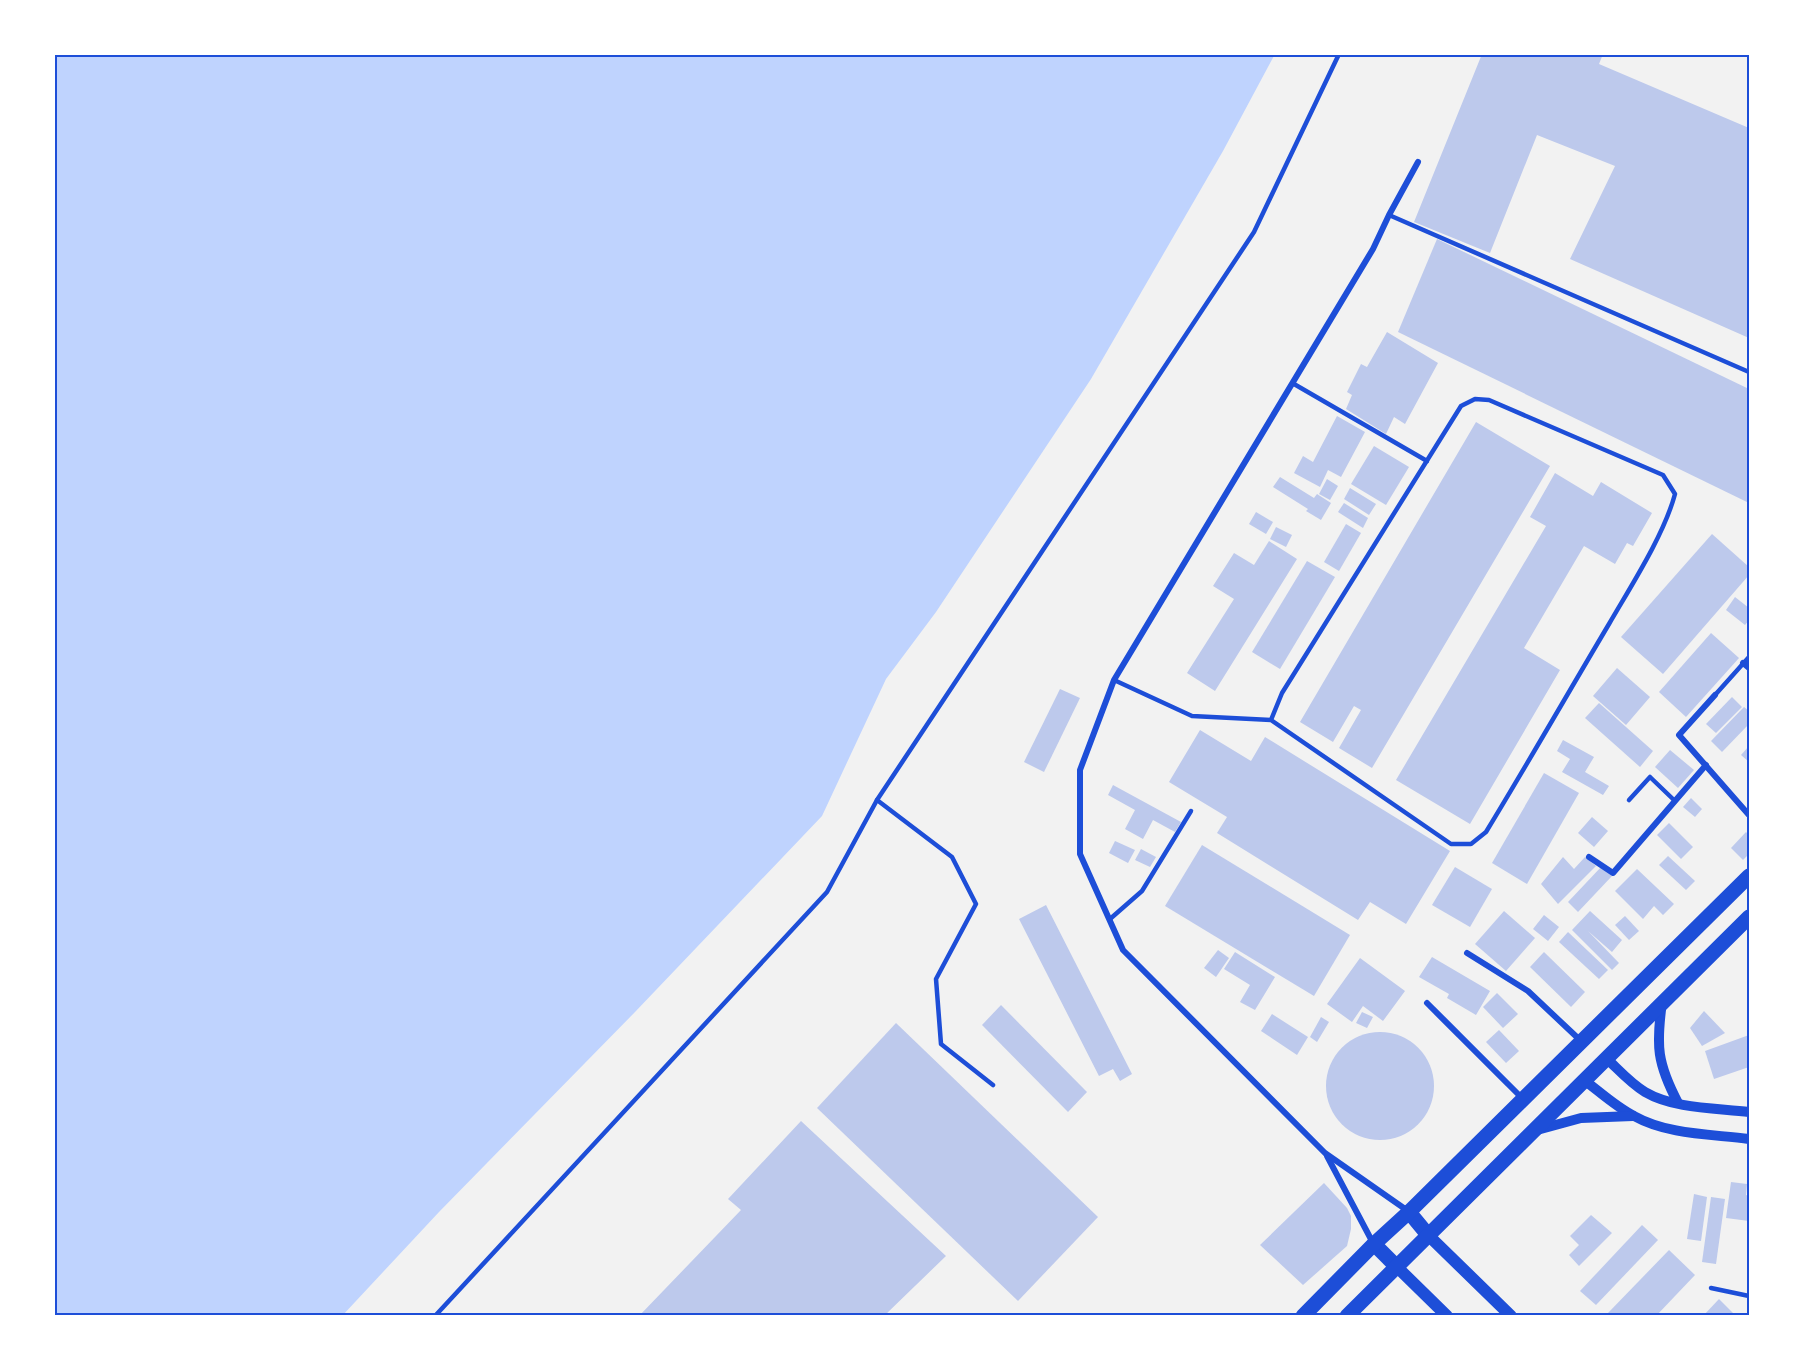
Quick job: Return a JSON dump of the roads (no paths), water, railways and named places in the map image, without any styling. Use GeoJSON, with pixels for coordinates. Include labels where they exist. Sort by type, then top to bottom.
{"type":"FeatureCollection","features":[{"type":"Feature","properties":{"kind":"main road"},"geometry":{"type":"LineString","coordinates":[[1303,1316],[1749,876]]}},
{"type":"Feature","properties":{"kind":"main road"},"geometry":{"type":"LineString","coordinates":[[1347,1316],[1749,917]]}},
{"type":"Feature","properties":{"kind":"main road"},"geometry":{"type":"LineString","coordinates":[[1409,1212],[1428,1235],[1511,1316]]}},
{"type":"Feature","properties":{"kind":"main road"},"geometry":{"type":"LineString","coordinates":[[1374,1244],[1447,1316]]}},
{"type":"Feature","properties":{"kind":"street"},"geometry":{"type":"LineString","coordinates":[[1409,1212],[1325,1153],[1123,950],[1080,854],[1080,770],[1114,681],[1374,249],[1389,215],[1418,162]]}},
{"type":"Feature","properties":{"kind":"street"},"geometry":{"type":"LineString","coordinates":[[1715,695],[1679,735],[1749,815]]}},
{"type":"Feature","properties":{"kind":"street"},"geometry":{"type":"LineString","coordinates":[[1589,856],[1613,873],[1706,765]]}},
{"type":"Feature","properties":{"kind":"street"},"geometry":{"type":"LineString","coordinates":[[1467,953],[1528,991],[1581,1041]]}},
{"type":"Feature","properties":{"kind":"street"},"geometry":{"type":"LineString","coordinates":[[1662,1002],[1657,1038],[1659,1059],[1665,1080],[1678,1103]]}},
{"type":"Feature","properties":{"kind":"street"},"geometry":{"type":"LineString","coordinates":[[1427,1003],[1523,1099]]}},
{"type":"Feature","properties":{"kind":"street"},"geometry":{"type":"LineString","coordinates":[[1606,1058],[1643,1091],[1659,1099],[1749,1112]]}},
{"type":"Feature","properties":{"kind":"street"},"geometry":{"type":"LineString","coordinates":[[1584,1080],[1633,1116],[1662,1127],[1749,1139]]}},
{"type":"Feature","properties":{"kind":"street"},"geometry":{"type":"LineString","coordinates":[[1533,1131],[1581,1118],[1633,1116]]}},
{"type":"Feature","properties":{"kind":"street"},"geometry":{"type":"LineString","coordinates":[[1325,1153],[1374,1244]]}},
{"type":"Feature","properties":{"kind":"lane"},"geometry":{"type":"LineString","coordinates":[[435,1316],[826,892],[877,800],[1254,231],[1339,54]]}},
{"type":"Feature","properties":{"kind":"lane"},"geometry":{"type":"LineString","coordinates":[[1389,215],[1749,372]]}},
{"type":"Feature","properties":{"kind":"lane"},"geometry":{"type":"LineString","coordinates":[[1293,384],[1427,461]]}},
{"type":"Feature","properties":{"kind":"lane"},"geometry":{"type":"LineString","coordinates":[[1114,681],[1192,716],[1270,720],[1451,844],[1471,844],[1486,832],[1549,728],[1670,513],[1675,494],[1663,475],[1489,400],[1474,399],[1461,406],[1282,693],[1270,720]]}},
{"type":"Feature","properties":{"kind":"lane"},"geometry":{"type":"LineString","coordinates":[[1715,695],[1746,666],[1749,657]]}},
{"type":"Feature","properties":{"kind":"lane"},"geometry":{"type":"LineString","coordinates":[[1629,800],[1650,777],[1675,801]]}},
{"type":"Feature","properties":{"kind":"lane"},"geometry":{"type":"LineString","coordinates":[[877,800],[952,857],[976,904],[936,979],[941,1044],[993,1085]]}},
{"type":"Feature","properties":{"kind":"lane"},"geometry":{"type":"LineString","coordinates":[[1110,919],[1143,891],[1191,811]]}},
{"type":"Feature","properties":{"kind":"lane"},"geometry":{"type":"LineString","coordinates":[[1711,1288],[1749,1296]]}},
{"type":"Feature","properties":{"kind":"water"},"geometry":{"type":"Polygon","coordinates":[[[54,54],[1275,54],[1223,151],[1091,379],[936,612],[886,679],[822,816],[635,1012],[439,1212],[342,1316],[54,1316],[54,54]]]}}]}
